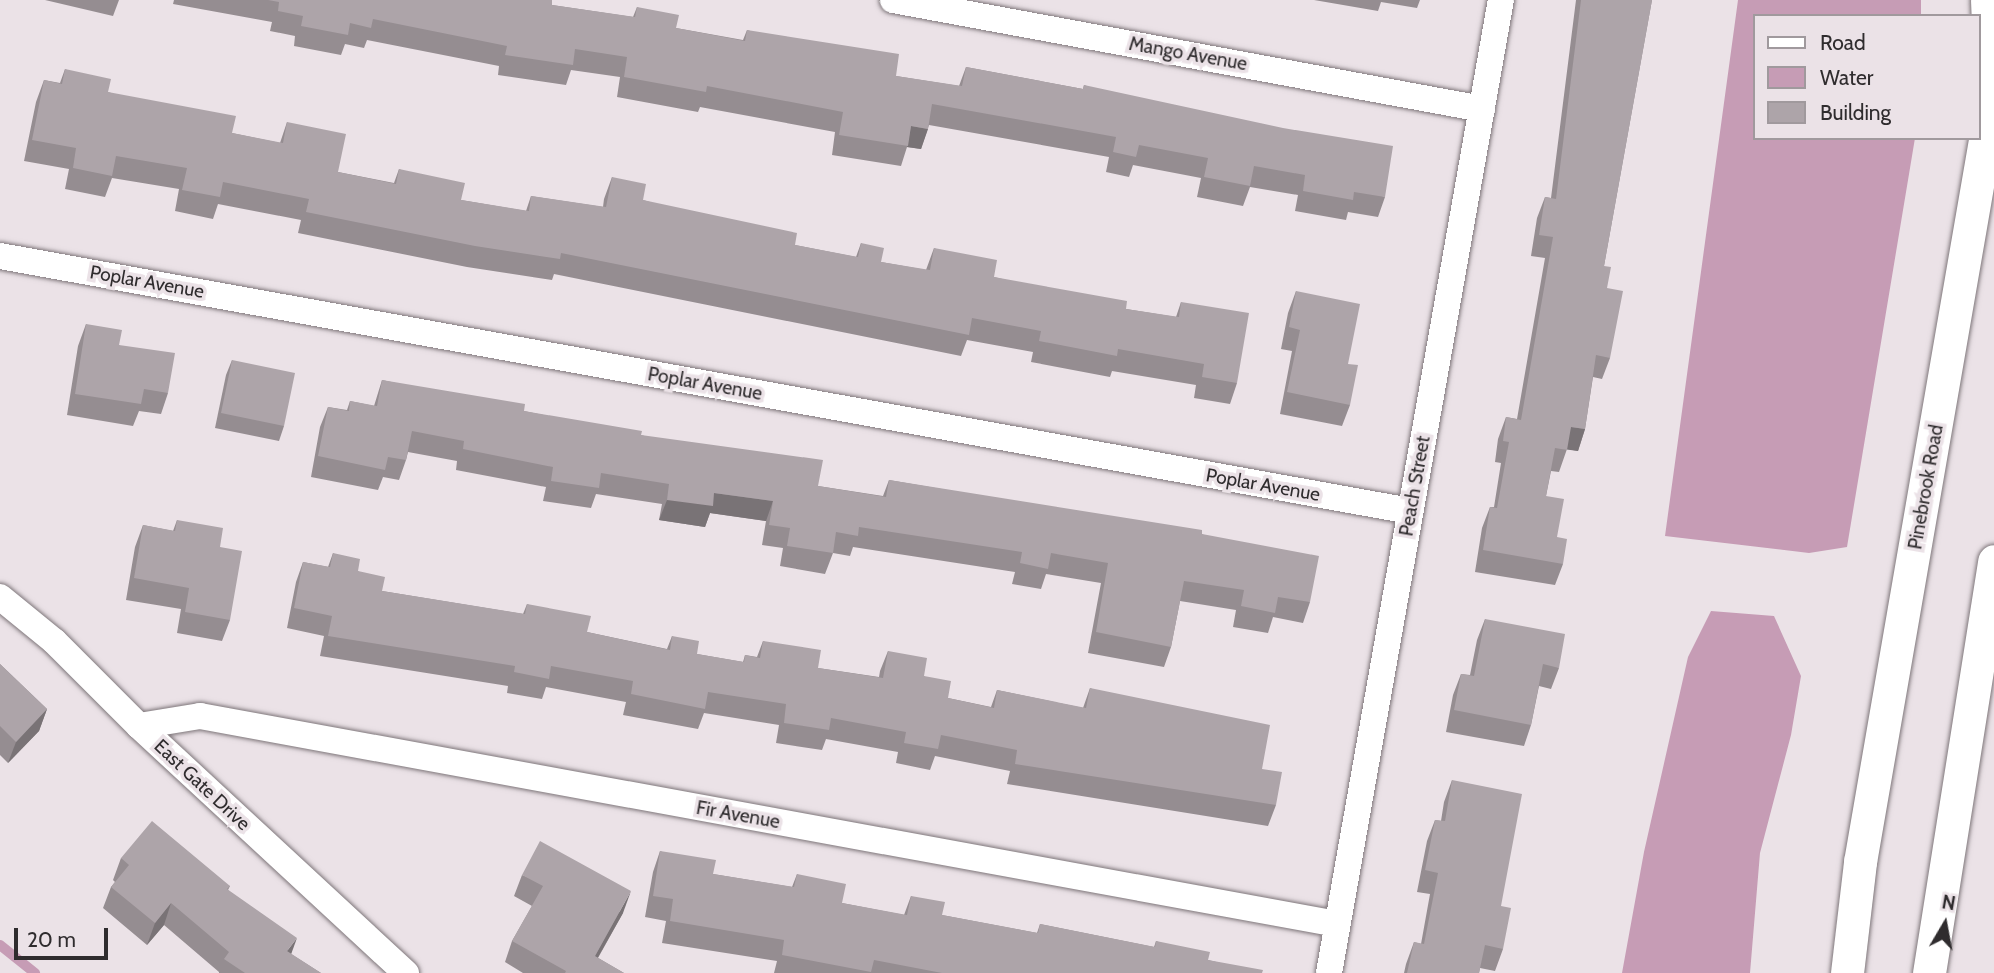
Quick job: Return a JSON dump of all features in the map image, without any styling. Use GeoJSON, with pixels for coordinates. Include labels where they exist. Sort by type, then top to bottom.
{"type":"FeatureCollection","features":[{"type":"Feature","properties":{"kind":"street","name":"Mango Avenue"},"geometry":{"type":"LineString","coordinates":[[893,0],[1482,109]]}},
{"type":"Feature","properties":{"kind":"street","name":"Peach Street"},"geometry":{"type":"LineString","coordinates":[[1329,973],[1501,0]]}},
{"type":"Feature","properties":{"kind":"street","name":"Pinebrook Road"},"geometry":{"type":"LineString","coordinates":[[1847,973],[1860,862],[1985,140],[1990,74],[1987,0]]}},
{"type":"Feature","properties":{"kind":"street","name":"Poplar Avenue"},"geometry":{"type":"LineString","coordinates":[[0,256],[1410,511]]}},
{"type":"Feature","properties":{"kind":"street"},"geometry":{"type":"LineString","coordinates":[[1929,973],[1994,561]]}},
{"type":"Feature","properties":{"kind":"street","name":"East Gate Drive"},"geometry":{"type":"LineString","coordinates":[[0,597],[54,640],[139,726],[406,973]]}},
{"type":"Feature","properties":{"kind":"street","name":"Fir Avenue"},"geometry":{"type":"LineString","coordinates":[[139,726],[200,716],[1337,924]]}},
{"type":"Feature","properties":{"kind":"water"},"geometry":{"type":"Polygon","coordinates":[[[1738,0],[1921,0],[1921,14],[1752,14],[1752,140],[1915,140],[1847,547],[1809,553],[1665,536],[1738,0]]]}},
{"type":"Feature","properties":{"kind":"water"},"geometry":{"type":"Polygon","coordinates":[[[1711,611],[1774,616],[1801,676],[1791,735],[1760,853],[1750,973],[1622,973],[1644,852],[1688,657],[1711,611]]]}},
{"type":"Feature","properties":{"kind":"building"},"geometry":{"type":"Polygon","coordinates":[[[268,0],[552,0],[552,5],[635,17],[637,7],[679,15],[676,28],[745,41],[747,30],[899,54],[896,76],[962,86],[966,67],[1083,89],[1084,85],[1283,128],[1393,146],[1385,197],[1354,192],[1353,200],[1303,191],[1305,175],[1254,166],[1250,186],[1204,177],[1208,158],[1139,145],[1136,157],[1113,152],[1116,137],[932,104],[928,129],[911,126],[908,146],[839,135],[843,112],[707,86],[706,92],[624,77],[627,57],[575,49],[573,65],[505,55],[507,46],[373,19],[371,28],[350,23],[348,35],[301,26],[303,16],[278,11],[279,2],[268,0]]]}},
{"type":"Feature","properties":{"kind":"building"},"geometry":{"type":"Polygon","coordinates":[[[1581,0],[1652,0],[1604,266],[1611,267],[1607,288],[1623,291],[1610,358],[1596,355],[1585,429],[1571,427],[1567,450],[1555,448],[1546,496],[1564,499],[1557,537],[1567,539],[1563,564],[1483,550],[1490,507],[1497,508],[1509,442],[1503,441],[1506,417],[1521,420],[1553,237],[1539,235],[1545,197],[1556,199],[1581,0]]]}},
{"type":"Feature","properties":{"kind":"building"},"geometry":{"type":"Polygon","coordinates":[[[65,69],[111,79],[108,92],[236,116],[232,133],[283,143],[287,122],[346,134],[338,172],[396,184],[399,169],[465,183],[461,200],[529,211],[531,196],[606,207],[612,177],[646,184],[643,200],[797,233],[795,245],[858,257],[861,243],[884,248],[881,262],[930,270],[934,248],[997,260],[994,277],[1127,301],[1126,309],[1179,317],[1181,302],[1249,313],[1237,383],[1202,377],[1204,364],[1118,349],[1117,356],[1039,341],[1041,331],[972,318],[969,335],[561,253],[560,259],[475,246],[306,212],[309,199],[223,182],[220,197],[182,190],[187,168],[116,156],[112,176],[73,168],[76,148],[32,140],[44,80],[62,84],[65,69]]]}},
{"type":"Feature","properties":{"kind":"building"},"geometry":{"type":"Polygon","coordinates":[[[1296,291],[1360,304],[1348,364],[1358,365],[1350,405],[1287,392],[1300,330],[1289,327],[1296,291]]]}},
{"type":"Feature","properties":{"kind":"building"},"geometry":{"type":"Polygon","coordinates":[[[86,324],[122,330],[119,345],[175,353],[168,393],[144,389],[141,404],[75,394],[86,324]]]}},
{"type":"Feature","properties":{"kind":"building"},"geometry":{"type":"Polygon","coordinates":[[[232,360],[295,373],[284,426],[221,413],[232,360]]]}},
{"type":"Feature","properties":{"kind":"building"},"geometry":{"type":"Polygon","coordinates":[[[382,380],[525,404],[524,411],[642,431],[641,435],[823,460],[818,486],[886,497],[889,480],[1202,530],[1202,534],[1319,556],[1310,602],[1278,597],[1275,613],[1241,606],[1244,590],[1184,581],[1171,647],[1096,632],[1108,563],[1051,553],[1048,569],[1020,563],[1022,552],[859,527],[858,536],[836,532],[833,553],[787,546],[790,528],[769,525],[773,501],[714,493],[713,506],[667,500],[669,484],[601,473],[599,488],[551,481],[553,467],[463,449],[464,441],[412,431],[406,460],[388,457],[385,470],[318,456],[328,407],[349,411],[350,401],[377,406],[382,380]]]}},
{"type":"Feature","properties":{"kind":"building"},"geometry":{"type":"Polygon","coordinates":[[[177,520],[223,528],[220,547],[242,551],[230,620],[185,612],[189,588],[134,578],[143,525],[175,531],[177,520]]]}},
{"type":"Feature","properties":{"kind":"building"},"geometry":{"type":"Polygon","coordinates":[[[333,553],[360,559],[358,571],[385,577],[382,591],[525,614],[527,604],[591,616],[587,632],[670,650],[672,636],[699,641],[697,654],[744,662],[745,655],[760,658],[763,641],[821,650],[818,668],[883,678],[888,651],[927,658],[924,676],[951,681],[948,698],[994,708],[997,690],[1086,708],[1090,688],[1270,725],[1262,769],[1282,772],[1276,805],[1015,764],[1017,750],[941,735],[938,749],[904,743],[906,732],[831,718],[829,730],[784,723],[786,704],[708,692],[705,709],[631,694],[633,681],[551,666],[549,679],[514,672],[515,666],[328,636],[332,616],[294,608],[303,562],[330,567],[333,553]]]}},
{"type":"Feature","properties":{"kind":"building"},"geometry":{"type":"Polygon","coordinates":[[[1485,619],[1565,634],[1559,668],[1543,664],[1531,725],[1454,710],[1461,674],[1474,676],[1485,619]]]}},
{"type":"Feature","properties":{"kind":"building"},"geometry":{"type":"Polygon","coordinates":[[[0,664],[47,709],[16,742],[0,726],[0,664]]]}},
{"type":"Feature","properties":{"kind":"building"},"geometry":{"type":"Polygon","coordinates":[[[1452,780],[1522,794],[1501,906],[1511,908],[1503,949],[1485,945],[1479,973],[1407,973],[1414,942],[1424,944],[1438,873],[1425,870],[1435,820],[1445,821],[1452,780]]]}},
{"type":"Feature","properties":{"kind":"building"},"geometry":{"type":"Polygon","coordinates":[[[152,821],[230,886],[227,889],[297,938],[287,951],[321,973],[245,973],[224,959],[229,952],[171,903],[155,923],[111,887],[129,865],[121,858],[152,821]]]}},
{"type":"Feature","properties":{"kind":"building"},"geometry":{"type":"Polygon","coordinates":[[[540,841],[631,891],[595,956],[624,973],[565,973],[566,971],[512,941],[543,886],[522,875],[540,841]]]}},
{"type":"Feature","properties":{"kind":"building"},"geometry":{"type":"Polygon","coordinates":[[[660,851],[716,860],[713,874],[794,887],[797,874],[846,884],[842,903],[907,915],[911,896],[945,902],[942,915],[1038,933],[1040,924],[1155,947],[1156,941],[1210,952],[1208,960],[1263,970],[1262,973],[942,973],[874,960],[871,972],[782,955],[784,940],[670,921],[673,899],[653,896],[660,851]]]}},
{"type":"Feature","properties":{"kind":"waterway"},"geometry":{"type":"LineString","coordinates":[[0,945],[35,973]]}}]}
